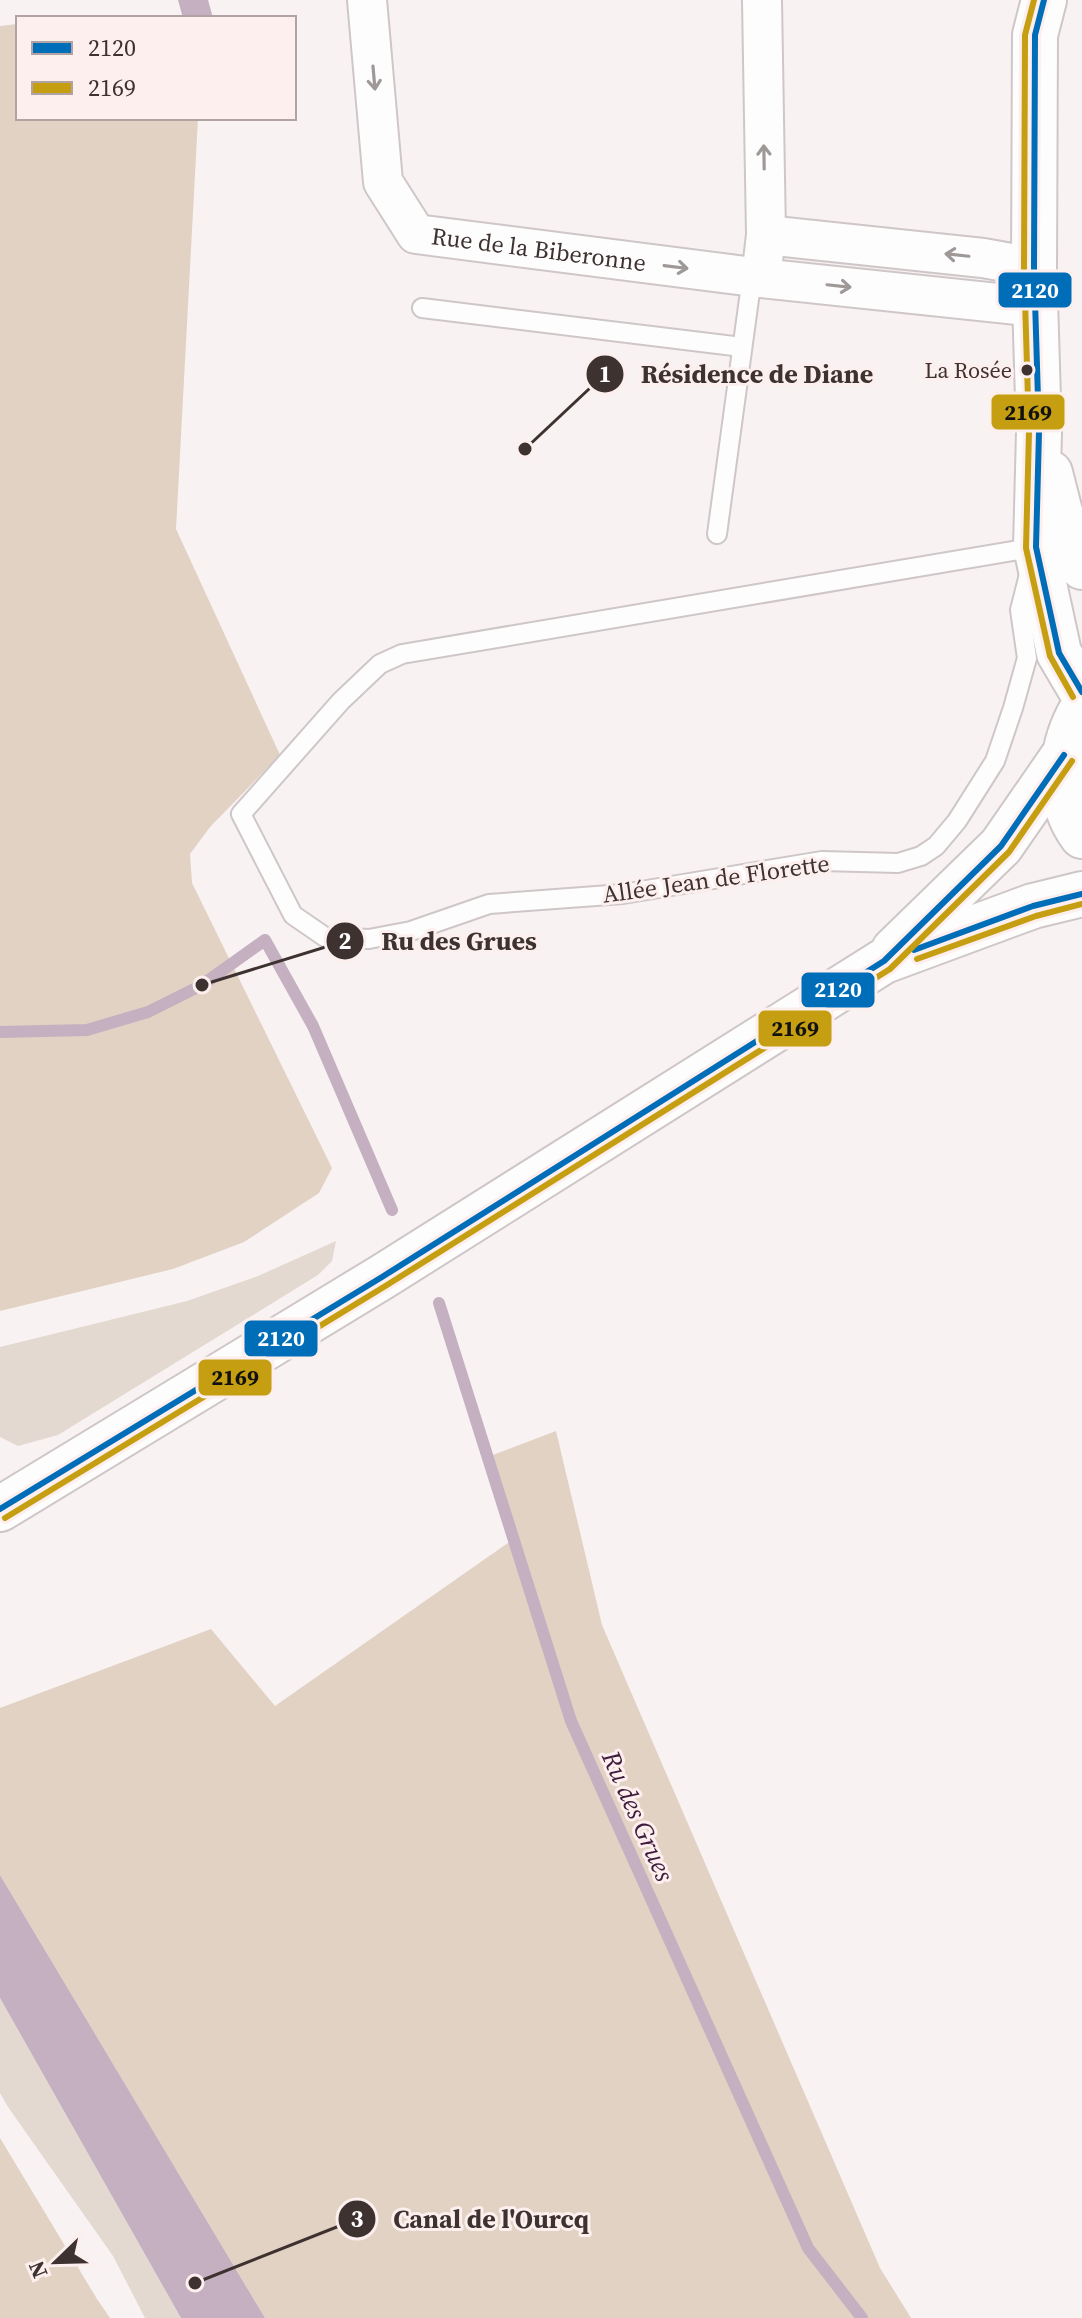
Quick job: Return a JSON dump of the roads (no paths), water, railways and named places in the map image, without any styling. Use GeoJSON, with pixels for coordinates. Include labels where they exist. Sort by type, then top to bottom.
{"type":"FeatureCollection","features":[{"type":"Feature","properties":{"kind":"main road"},"geometry":{"type":"LineString","coordinates":[[1044,0],[1035,35],[1035,287],[1039,432],[1036,547],[1059,653],[1082,692]]}},
{"type":"Feature","properties":{"kind":"main road"},"geometry":{"type":"LineString","coordinates":[[1039,432],[1060,512],[1082,567]]}},
{"type":"Feature","properties":{"kind":"main road"},"geometry":{"type":"LineString","coordinates":[[1082,709],[1072,726],[1064,755],[1064,794],[1082,836]]}},
{"type":"Feature","properties":{"kind":"main road"},"geometry":{"type":"LineString","coordinates":[[884,961],[1001,846],[1064,755]]}},
{"type":"Feature","properties":{"kind":"main road"},"geometry":{"type":"LineString","coordinates":[[0,1509],[399,1266],[884,961],[1033,906],[1082,894]]}},
{"type":"Feature","properties":{"kind":"street","name":"Rue de la Biberonne"},"geometry":{"type":"LineString","coordinates":[[367,0],[383,182],[416,234],[756,278],[1035,287]]}},
{"type":"Feature","properties":{"kind":"street"},"geometry":{"type":"LineString","coordinates":[[756,278],[766,235],[762,0]]}},
{"type":"Feature","properties":{"kind":"street"},"geometry":{"type":"LineString","coordinates":[[766,235],[983,258],[1035,287]]}},
{"type":"Feature","properties":{"kind":"lane"},"geometry":{"type":"LineString","coordinates":[[717,534],[742,347],[756,278]]}},
{"type":"Feature","properties":{"kind":"lane"},"geometry":{"type":"LineString","coordinates":[[422,308],[742,347]]}},
{"type":"Feature","properties":{"kind":"lane","name":"Allée Jean de Florette"},"geometry":{"type":"LineString","coordinates":[[1036,547],[1020,610],[1027,658],[995,761],[957,821],[936,846],[921,856],[898,863],[822,861],[623,894],[489,904],[411,931],[369,939],[325,937],[293,915],[241,814],[341,701],[380,664],[402,654],[1036,547]]}},
{"type":"Feature","properties":{"kind":"waterway","name":"Ru des Grues"},"geometry":{"type":"LineString","coordinates":[[0,1032],[87,1030],[148,1012],[202,985],[265,940],[313,1026],[392,1210]]}},
{"type":"Feature","properties":{"kind":"waterway","name":"Ru des Grues"},"geometry":{"type":"LineString","coordinates":[[439,1303],[571,1721],[808,2248],[862,2318]]}},
{"type":"Feature","properties":{"kind":"place","name":"La Rosée"},"geometry":{"type":"Point","coordinates":[1027,370]}},
{"type":"Feature","properties":{"kind":"place","name":"Résidence de Diane"},"geometry":{"type":"Point","coordinates":[525,449]}},
{"type":"Feature","properties":{"kind":"place","name":"Ru des Grues"},"geometry":{"type":"Point","coordinates":[202,985]}},
{"type":"Feature","properties":{"kind":"place","name":"Canal de l'Ourcq"},"geometry":{"type":"Point","coordinates":[195,2283]}}]}
